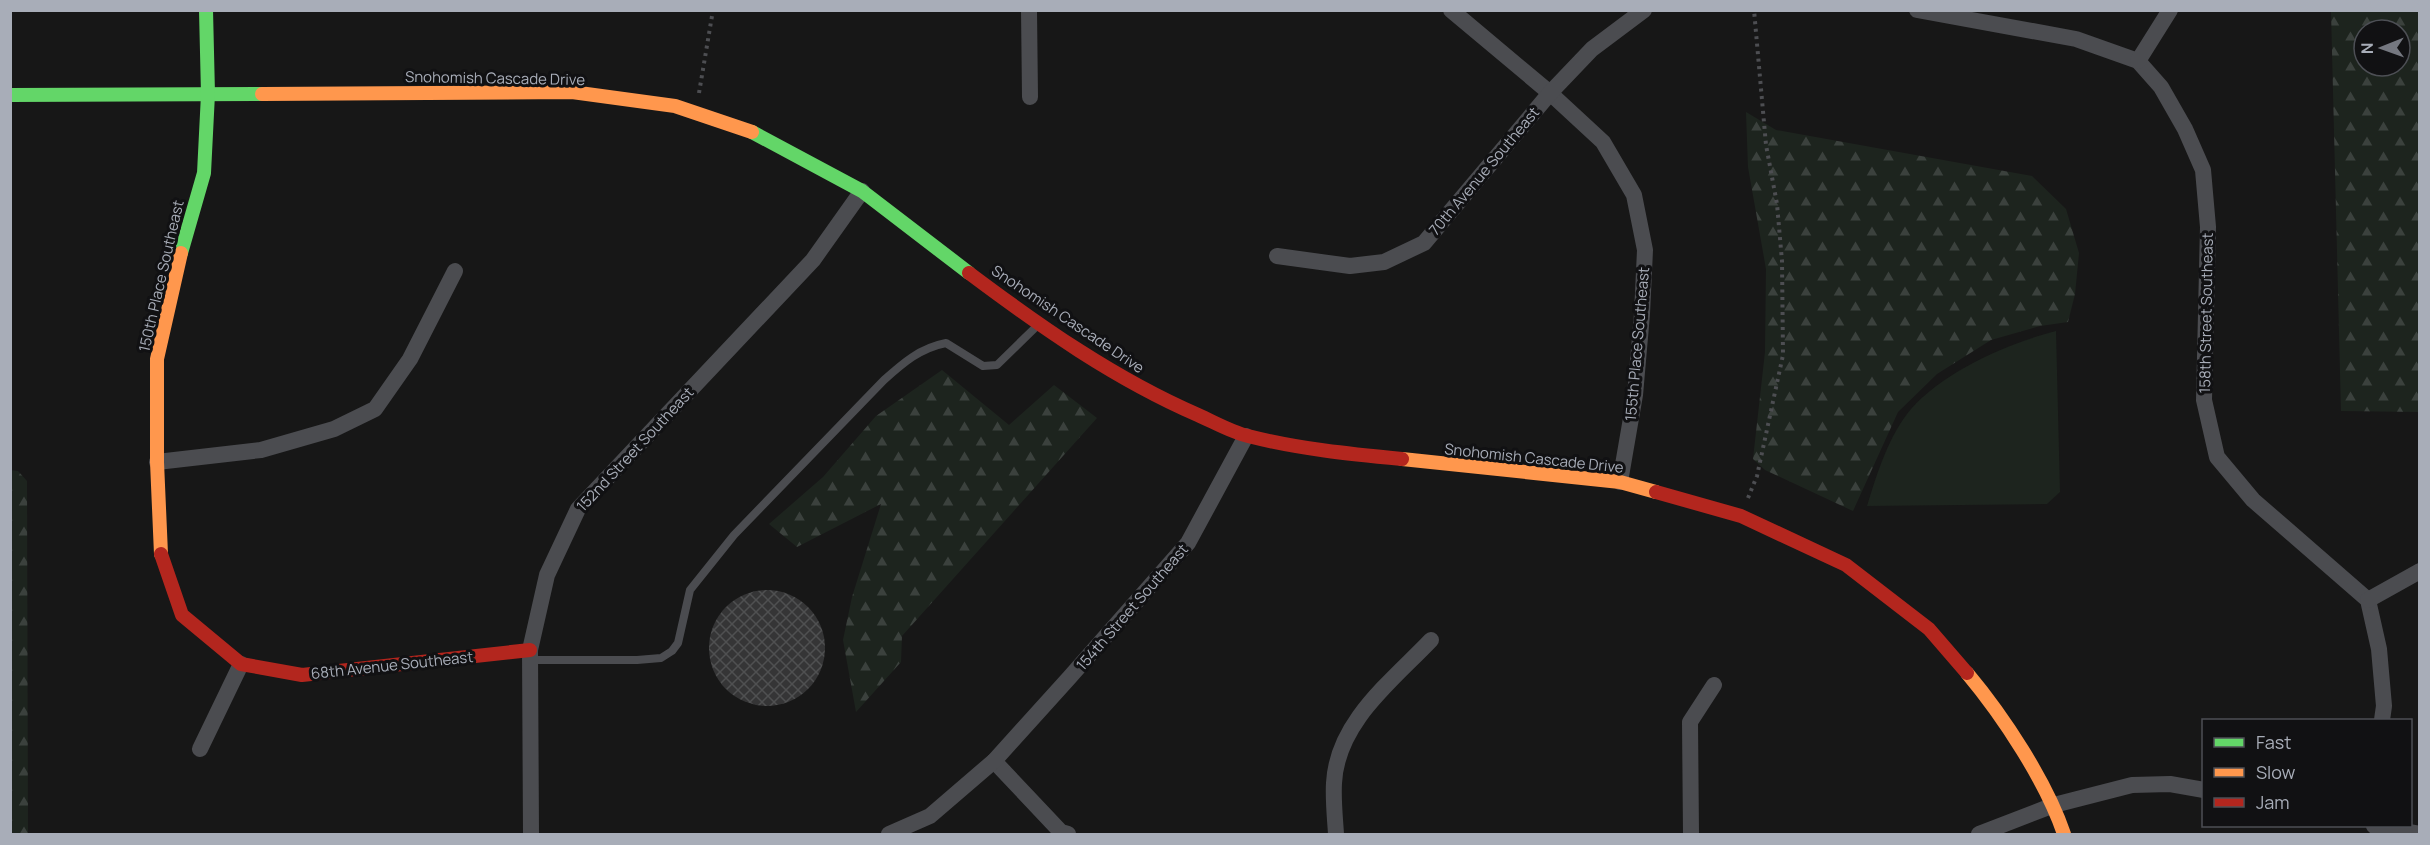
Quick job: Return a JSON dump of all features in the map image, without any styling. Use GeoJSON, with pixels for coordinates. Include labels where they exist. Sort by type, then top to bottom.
{"type":"FeatureCollection","features":[{"type":"Feature","properties":{"kind":"street","name":"150th Place Southeast"},"geometry":{"type":"LineString","coordinates":[[206,10],[208,94],[204,172],[177,265],[157,359],[157,462],[161,556],[182,615],[241,664]]}},
{"type":"Feature","properties":{"kind":"street"},"geometry":{"type":"LineString","coordinates":[[1029,10],[1030,97]]}},
{"type":"Feature","properties":{"kind":"street","name":"155th Place Southeast"},"geometry":{"type":"LineString","coordinates":[[1451,10],[1550,93],[1603,142],[1634,195],[1645,250],[1635,394],[1620,482]]}},
{"type":"Feature","properties":{"kind":"street","name":"70th Avenue Southeast"},"geometry":{"type":"LineString","coordinates":[[1276,256],[1350,266],[1384,262],[1424,243],[1550,93],[1592,49],[1644,10]]}},
{"type":"Feature","properties":{"kind":"street"},"geometry":{"type":"LineString","coordinates":[[1917,10],[2076,39],[2138,62],[2170,10]]}},
{"type":"Feature","properties":{"kind":"street","name":"158th Street Southeast"},"geometry":{"type":"LineString","coordinates":[[2138,62],[2161,87],[2185,129],[2203,170],[2208,227],[2204,400],[2217,457],[2253,500],[2368,600]]}},
{"type":"Feature","properties":{"kind":"street","name":"Snohomish Cascade Drive"},"geometry":{"type":"LineString","coordinates":[[10,95],[572,92],[675,106],[754,133],[862,191],[1039,323],[1119,377],[1164,400],[1246,436],[1322,451],[1620,482],[1741,516],[1846,565],[1929,629],[1990,702],[2054,804],[2064,834]]}},
{"type":"Feature","properties":{"kind":"street","name":"152nd Street Southeast"},"geometry":{"type":"LineString","coordinates":[[531,834],[530,655],[546,575],[578,509],[813,260],[862,191]]}},
{"type":"Feature","properties":{"kind":"street"},"geometry":{"type":"LineString","coordinates":[[157,462],[261,450],[334,429],[375,409],[410,359],[455,271]]}},
{"type":"Feature","properties":{"kind":"street","name":"154th Street Southeast"},"geometry":{"type":"LineString","coordinates":[[889,834],[930,816],[994,761],[1188,543],[1246,436]]}},
{"type":"Feature","properties":{"kind":"street"},"geometry":{"type":"LineString","coordinates":[[2382,719],[2384,706],[2379,649],[2368,600],[2420,571]]}},
{"type":"Feature","properties":{"kind":"street"},"geometry":{"type":"LineString","coordinates":[[1336,834],[1334,782],[1342,746],[1357,717],[1431,640]]}},
{"type":"Feature","properties":{"kind":"street","name":"68th Avenue Southeast"},"geometry":{"type":"LineString","coordinates":[[241,664],[302,675],[530,655]]}},
{"type":"Feature","properties":{"kind":"street"},"geometry":{"type":"LineString","coordinates":[[200,749],[241,664]]}},
{"type":"Feature","properties":{"kind":"street"},"geometry":{"type":"LineString","coordinates":[[1691,834],[1690,722],[1714,685]]}},
{"type":"Feature","properties":{"kind":"street"},"geometry":{"type":"LineString","coordinates":[[994,761],[1061,831],[1068,834]]}},
{"type":"Feature","properties":{"kind":"street"},"geometry":{"type":"LineString","coordinates":[[1980,834],[2054,804],[2132,785],[2170,784],[2202,790]]}},
{"type":"Feature","properties":{"kind":"street"},"geometry":{"type":"LineString","coordinates":[[2384,827],[2420,834]]}},
{"type":"Feature","properties":{"kind":"lane"},"geometry":{"type":"LineString","coordinates":[[530,655],[637,660],[661,658],[672,651],[678,643],[690,590],[727,544],[884,380],[909,358],[931,346],[946,343],[983,366],[997,365],[1039,323]]}},
{"type":"Feature","properties":{"kind":"path"},"geometry":{"type":"LineString","coordinates":[[696,113],[713,10]]}},
{"type":"Feature","properties":{"kind":"path"},"geometry":{"type":"LineString","coordinates":[[1741,516],[1757,476],[1783,355],[1782,261],[1778,204],[1766,145],[1754,10]]}},
{"type":"Feature","properties":{"kind":"green space"},"geometry":{"type":"Polygon","coordinates":[[[2331,11],[2419,11],[2419,412],[2341,411],[2331,11]]]}},
{"type":"Feature","properties":{"kind":"green space"},"geometry":{"type":"Polygon","coordinates":[[[1746,112],[1776,130],[2032,176],[2066,209],[2079,253],[2075,294],[2068,322],[2040,326],[1991,340],[1937,374],[1898,412],[1853,511],[1765,470],[1753,459],[1765,352],[1766,269],[1748,167],[1746,112]]]}},
{"type":"Feature","properties":{"kind":"green space"},"geometry":{"type":"Polygon","coordinates":[[[2056,331],[2060,492],[2047,504],[1867,506],[1896,430],[1911,409],[1925,395],[1941,382],[1978,360],[2018,343],[2056,331]]]}},
{"type":"Feature","properties":{"kind":"green space"},"geometry":{"type":"Polygon","coordinates":[[[942,370],[1009,425],[1054,385],[1097,418],[902,636],[901,662],[856,712],[843,640],[852,597],[881,504],[797,547],[769,524],[823,477],[876,416],[942,370]]]}},
{"type":"Feature","properties":{"kind":"green space"},"geometry":{"type":"Polygon","coordinates":[[[10,470],[18,471],[27,481],[28,834],[10,834],[10,470]]]}},
{"type":"Feature","properties":{"kind":"building"},"geometry":{"type":"Polygon","coordinates":[[[767,590],[789,594],[808,607],[821,626],[825,648],[821,670],[808,689],[789,702],[767,706],[745,702],[726,689],[713,670],[709,648],[713,626],[726,607],[745,594],[767,590]]]}},
{"type":"Feature","properties":{"kind":"traffic: fast"},"geometry":{"type":"LineString","coordinates":[[181,253],[204,173],[208,94],[206,10]]}},
{"type":"Feature","properties":{"kind":"traffic: fast"},"geometry":{"type":"LineString","coordinates":[[10,95],[262,94]]}},
{"type":"Feature","properties":{"kind":"traffic: fast"},"geometry":{"type":"LineString","coordinates":[[752,132],[862,191],[969,273]]}},
{"type":"Feature","properties":{"kind":"traffic: slow"},"geometry":{"type":"LineString","coordinates":[[262,94],[572,92],[675,106],[752,132]]}},
{"type":"Feature","properties":{"kind":"traffic: slow"},"geometry":{"type":"LineString","coordinates":[[161,554],[157,462],[157,359],[181,253]]}},
{"type":"Feature","properties":{"kind":"traffic: slow"},"geometry":{"type":"LineString","coordinates":[[1402,459],[1620,482],[1656,492]]}},
{"type":"Feature","properties":{"kind":"traffic: slow"},"geometry":{"type":"LineString","coordinates":[[1967,673],[1995,709],[2035,771],[2064,834]]}},
{"type":"Feature","properties":{"kind":"traffic: jam"},"geometry":{"type":"LineString","coordinates":[[969,273],[1079,351],[1167,401],[1229,429],[1267,441],[1305,448],[1402,459]]}},
{"type":"Feature","properties":{"kind":"traffic: jam"},"geometry":{"type":"LineString","coordinates":[[1656,492],[1741,516],[1846,565],[1929,629],[1967,673]]}},
{"type":"Feature","properties":{"kind":"traffic: jam"},"geometry":{"type":"LineString","coordinates":[[161,554],[182,615],[241,664],[302,675],[530,650]]}}]}
